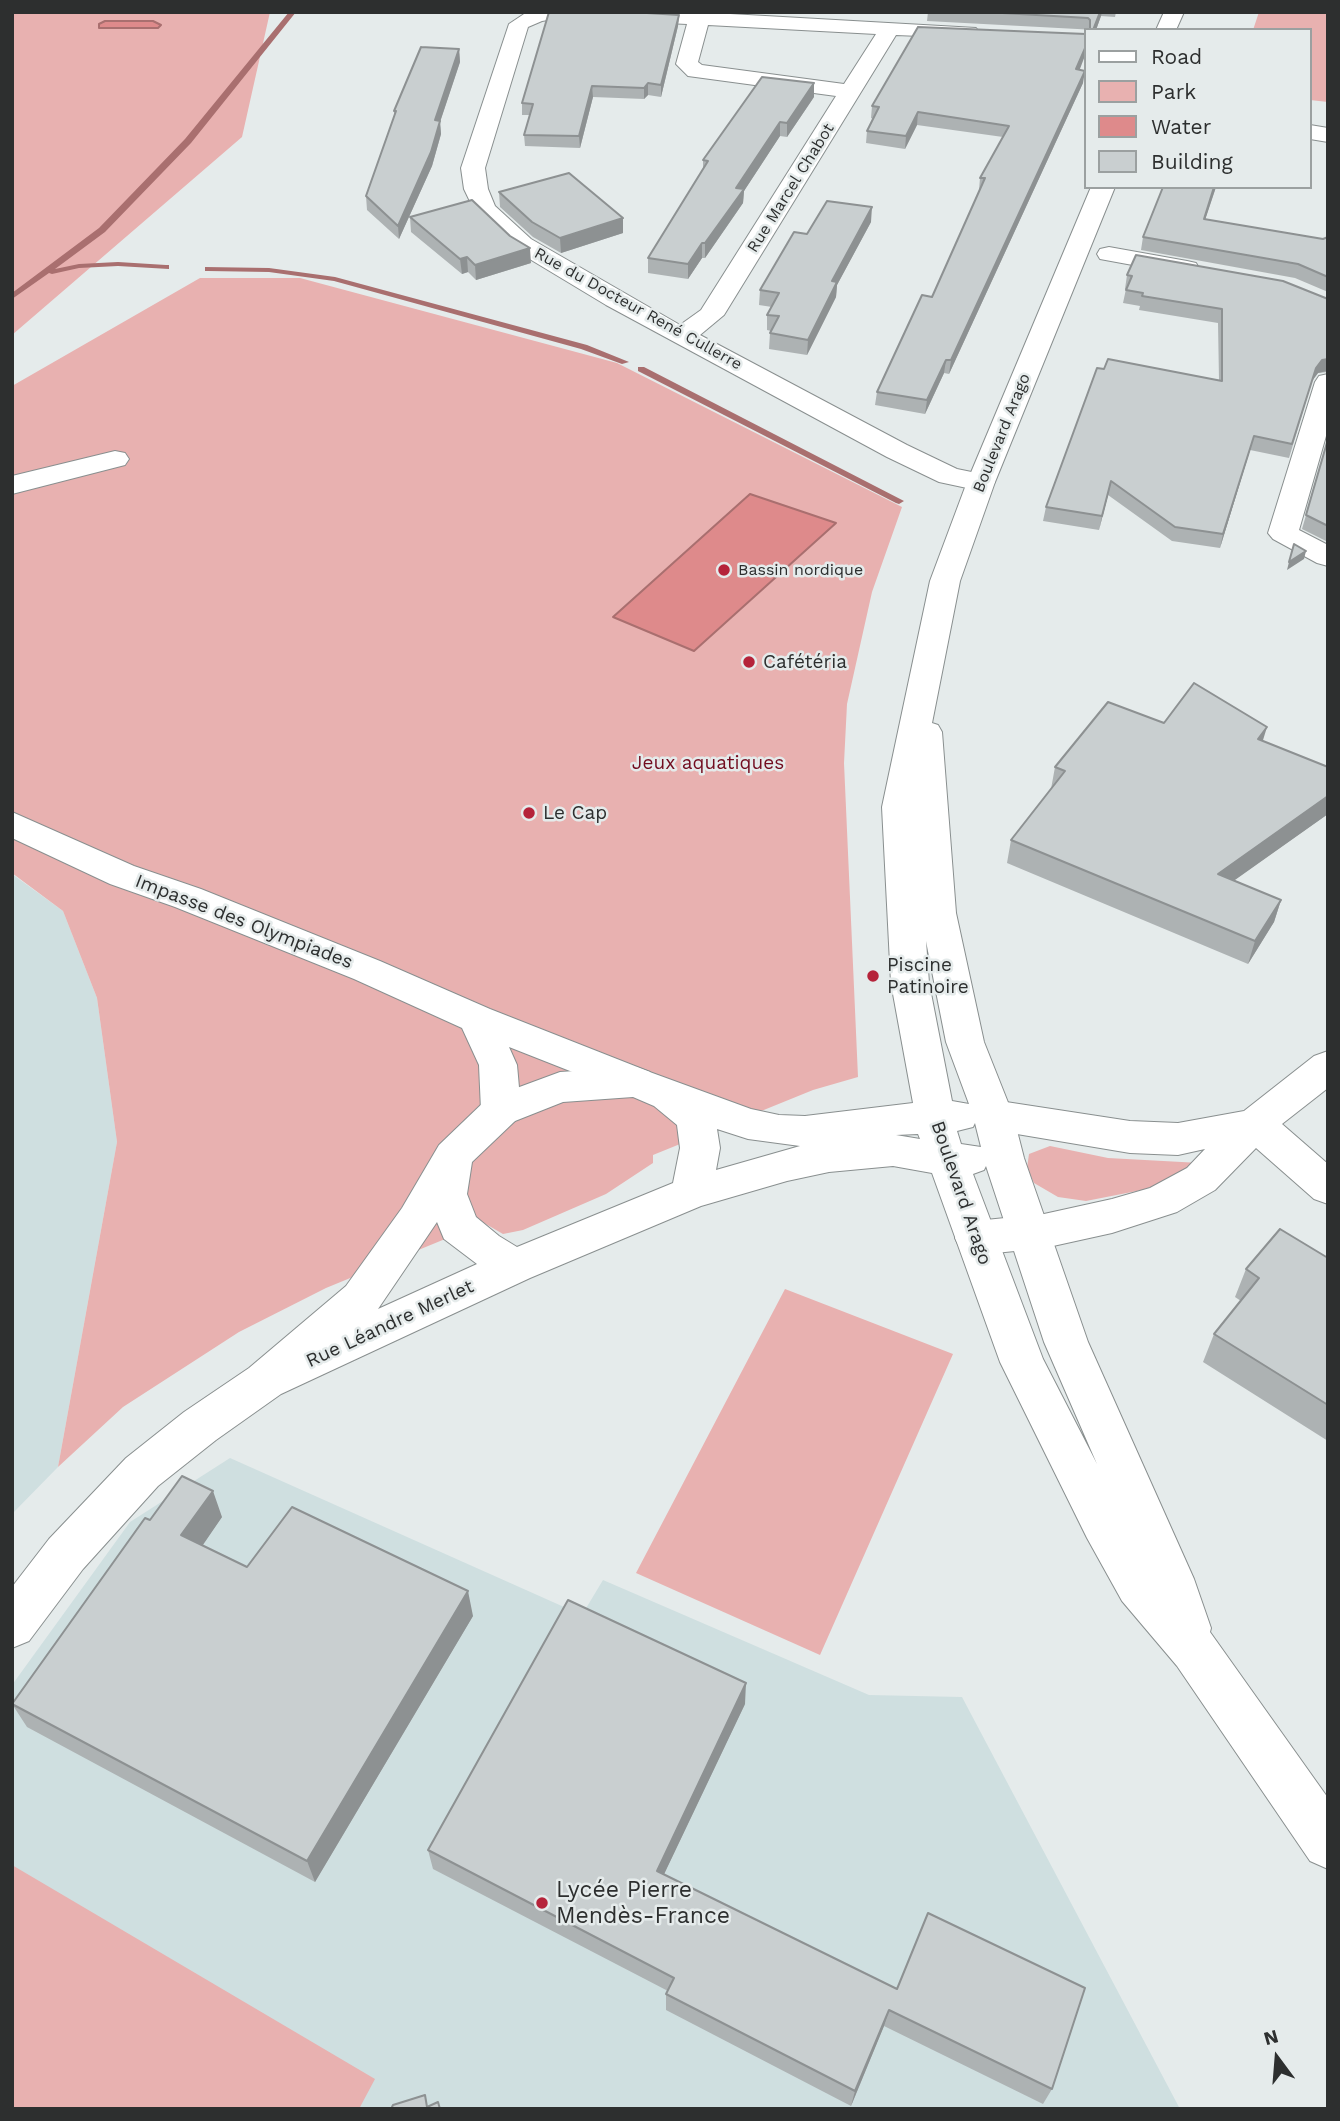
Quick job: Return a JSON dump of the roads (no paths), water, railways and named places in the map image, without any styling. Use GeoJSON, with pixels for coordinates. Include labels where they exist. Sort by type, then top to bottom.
{"type":"FeatureCollection","features":[{"type":"Feature","properties":{"kind":"street","name":"Rue du Docteur René Cullerre"},"geometry":{"type":"LineString","coordinates":[[565,12],[537,15],[519,24],[473,168],[476,189],[484,209],[522,244],[615,300],[897,452],[950,476],[981,482]]}},
{"type":"Feature","properties":{"kind":"street"},"geometry":{"type":"LineString","coordinates":[[573,12],[994,34]]}},
{"type":"Feature","properties":{"kind":"street"},"geometry":{"type":"LineString","coordinates":[[1167,28],[1174,12]]}},
{"type":"Feature","properties":{"kind":"street"},"geometry":{"type":"LineString","coordinates":[[699,19],[687,64],[696,71],[852,92]]}},
{"type":"Feature","properties":{"kind":"street","name":"Rue Marcel Chabot"},"geometry":{"type":"LineString","coordinates":[[681,336],[711,315],[889,29]]}},
{"type":"Feature","properties":{"kind":"street","name":"Boulevard Arago"},"geometry":{"type":"LineString","coordinates":[[1102,189],[981,482],[945,581],[899,807],[910,984],[935,1117],[947,1160],[1022,1363],[1103,1523],[1139,1585],[1194,1650],[1328,1843]]}},
{"type":"Feature","properties":{"kind":"street"},"geometry":{"type":"LineString","coordinates":[[1109,254],[1209,272]]}},
{"type":"Feature","properties":{"kind":"street"},"geometry":{"type":"LineString","coordinates":[[1328,382],[1283,533],[1328,557]]}},
{"type":"Feature","properties":{"kind":"street"},"geometry":{"type":"LineString","coordinates":[[12,485],[115,459]]}},
{"type":"Feature","properties":{"kind":"street","name":"Boulevard Arago"},"geometry":{"type":"LineString","coordinates":[[923,685],[938,913],[961,1028],[993,1115],[1004,1158],[1066,1342],[1170,1579],[1194,1650]]}},
{"type":"Feature","properties":{"kind":"street","name":"Impasse des Olympiades"},"geometry":{"type":"LineString","coordinates":[[12,824],[122,875],[188,898],[367,970],[477,1019],[748,1124],[779,1130],[805,1131],[935,1117],[993,1115],[1129,1137],[1178,1139],[1255,1124]]}},
{"type":"Feature","properties":{"kind":"street"},"geometry":{"type":"LineString","coordinates":[[477,1019],[498,1065],[501,1110],[560,1087],[652,1089],[696,1118],[700,1148],[691,1193],[787,1165],[829,1156],[893,1150],[947,1160],[1004,1158]]}},
{"type":"Feature","properties":{"kind":"street"},"geometry":{"type":"LineString","coordinates":[[976,1238],[1030,1232],[1112,1216],[1163,1200],[1201,1180],[1255,1124],[1328,1066]]}},
{"type":"Feature","properties":{"kind":"street","name":"Rue Léandre Merlet"},"geometry":{"type":"LineString","coordinates":[[12,1625],[66,1554],[142,1472],[200,1426],[265,1381],[361,1299],[417,1220],[453,1156],[501,1110]]}},
{"type":"Feature","properties":{"kind":"street"},"geometry":{"type":"LineString","coordinates":[[1255,1124],[1328,1188]]}},
{"type":"Feature","properties":{"kind":"street"},"geometry":{"type":"LineString","coordinates":[[453,1156],[447,1194],[459,1227],[484,1248],[515,1266]]}},
{"type":"Feature","properties":{"kind":"street","name":"Rue Léandre Merlet"},"geometry":{"type":"LineString","coordinates":[[265,1381],[515,1266],[691,1193]]}},
{"type":"Feature","properties":{"kind":"water"},"geometry":{"type":"Polygon","coordinates":[[[105,21],[153,21],[161,25],[158,28],[99,28],[99,24],[105,21]]]}},
{"type":"Feature","properties":{"kind":"water","name":"Bassin nordique"},"geometry":{"type":"Polygon","coordinates":[[[750,494],[836,523],[694,651],[613,617],[750,494]]]}},
{"type":"Feature","properties":{"kind":"waterway"},"geometry":{"type":"LineString","coordinates":[[12,297],[102,230],[188,141],[293,12]]}},
{"type":"Feature","properties":{"kind":"waterway"},"geometry":{"type":"LineString","coordinates":[[52,272],[79,266],[118,264],[166,267]]}},
{"type":"Feature","properties":{"kind":"waterway"},"geometry":{"type":"LineString","coordinates":[[208,269],[269,270],[335,279],[584,347],[625,362]]}},
{"type":"Feature","properties":{"kind":"waterway"},"geometry":{"type":"LineString","coordinates":[[641,369],[899,501]]}},
{"type":"Feature","properties":{"kind":"place","name":"Bassin nordique"},"geometry":{"type":"Point","coordinates":[724,570]}},
{"type":"Feature","properties":{"kind":"place","name":"Cafétéria"},"geometry":{"type":"Point","coordinates":[749,662]}},
{"type":"Feature","properties":{"kind":"place","name":"Le Cap"},"geometry":{"type":"Point","coordinates":[529,813]}},
{"type":"Feature","properties":{"kind":"place","name":"Piscine Patinoire"},"geometry":{"type":"Point","coordinates":[873,976]}},
{"type":"Feature","properties":{"kind":"place","name":"Lycée Pierre Mendès-France"},"geometry":{"type":"Point","coordinates":[542,1903]}},
{"type":"Feature","properties":{"kind":"park label","name":"Jeux aquatiques"},"geometry":{"type":"Point","coordinates":[708,763]}}]}
